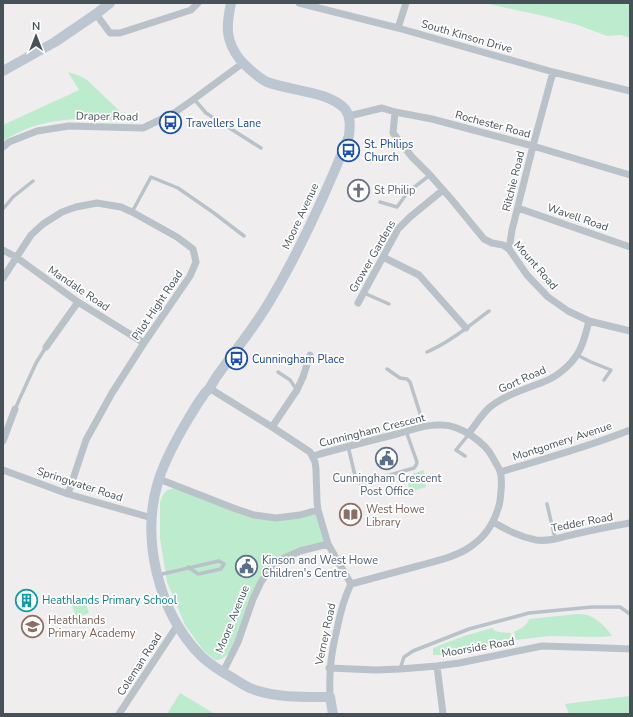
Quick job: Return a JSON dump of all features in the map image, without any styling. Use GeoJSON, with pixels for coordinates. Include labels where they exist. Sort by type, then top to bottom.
{"type":"FeatureCollection","features":[{"type":"Feature","properties":{"kind":"street"},"geometry":{"type":"LineString","coordinates":[[3,71],[55,42],[110,3]]}},
{"type":"Feature","properties":{"kind":"street"},"geometry":{"type":"LineString","coordinates":[[96,14],[110,34],[120,33],[191,10],[198,3]]}},
{"type":"Feature","properties":{"kind":"street"},"geometry":{"type":"LineString","coordinates":[[231,3],[227,31],[231,45],[237,56],[255,75],[267,82],[329,98],[346,110],[349,116]]}},
{"type":"Feature","properties":{"kind":"street","name":"South Kinson Drive"},"geometry":{"type":"LineString","coordinates":[[298,3],[317,6],[553,72],[630,91]]}},
{"type":"Feature","properties":{"kind":"street"},"geometry":{"type":"LineString","coordinates":[[398,28],[406,3]]}},
{"type":"Feature","properties":{"kind":"street","name":"Draper Road"},"geometry":{"type":"LineString","coordinates":[[3,147],[9,142],[37,131],[69,126],[143,128],[174,113],[244,63]]}},
{"type":"Feature","properties":{"kind":"street","name":"Ritchie Road"},"geometry":{"type":"LineString","coordinates":[[509,249],[512,230],[553,72]]}},
{"type":"Feature","properties":{"kind":"street","name":"Rochester Road"},"geometry":{"type":"LineString","coordinates":[[349,116],[382,108],[432,119],[630,174]]}},
{"type":"Feature","properties":{"kind":"street","name":"Mount Road"},"geometry":{"type":"LineString","coordinates":[[395,112],[392,133],[452,200],[484,239],[492,243],[503,245],[509,249],[527,275],[548,297],[568,311],[589,321],[630,331]]}},
{"type":"Feature","properties":{"kind":"street","name":"Moore Avenue"},"geometry":{"type":"LineString","coordinates":[[330,697],[292,697],[254,689],[222,672],[201,656],[177,626],[169,611],[157,575],[153,549],[152,518],[155,494],[165,462],[202,396],[210,388],[267,305],[284,275],[306,233],[349,136],[349,116]]}},
{"type":"Feature","properties":{"kind":"street","name":"Grower Gardens"},"geometry":{"type":"LineString","coordinates":[[358,303],[398,229],[410,217],[443,190]]}},
{"type":"Feature","properties":{"kind":"street","name":"Pilot Hight Road"},"geometry":{"type":"LineString","coordinates":[[3,278],[31,235],[43,224],[62,212],[76,207],[97,203],[120,207],[132,212],[177,237],[193,249],[196,262],[190,276],[112,393],[86,440],[68,494]]}},
{"type":"Feature","properties":{"kind":"street","name":"Wavell Road"},"geometry":{"type":"LineString","coordinates":[[518,208],[630,247]]}},
{"type":"Feature","properties":{"kind":"street","name":"Mandale Road"},"geometry":{"type":"LineString","coordinates":[[3,250],[78,302],[144,343]]}},
{"type":"Feature","properties":{"kind":"street"},"geometry":{"type":"LineString","coordinates":[[383,258],[418,275],[466,328]]}},
{"type":"Feature","properties":{"kind":"street"},"geometry":{"type":"LineString","coordinates":[[46,347],[78,302]]}},
{"type":"Feature","properties":{"kind":"street","name":"Gort Road"},"geometry":{"type":"LineString","coordinates":[[469,433],[481,416],[491,406],[519,391],[544,382],[558,374],[570,364],[577,354],[584,339],[589,321]]}},
{"type":"Feature","properties":{"kind":"street"},"geometry":{"type":"LineString","coordinates":[[272,427],[297,390],[310,356]]}},
{"type":"Feature","properties":{"kind":"street"},"geometry":{"type":"LineString","coordinates":[[210,388],[310,452],[313,456]]}},
{"type":"Feature","properties":{"kind":"street"},"geometry":{"type":"LineString","coordinates":[[3,441],[15,409]]}},
{"type":"Feature","properties":{"kind":"street","name":"Cunningham Crescent"},"geometry":{"type":"LineString","coordinates":[[443,424],[456,427],[469,433],[492,455],[500,472],[502,486],[499,506],[494,522],[474,544],[450,556],[351,584],[328,544],[318,510],[316,469],[313,456],[424,426],[443,424]]}},
{"type":"Feature","properties":{"kind":"street","name":"Montgomery Avenue"},"geometry":{"type":"LineString","coordinates":[[500,472],[560,455],[630,430]]}},
{"type":"Feature","properties":{"kind":"street","name":"Springwater Road"},"geometry":{"type":"LineString","coordinates":[[3,470],[68,494],[152,518]]}},
{"type":"Feature","properties":{"kind":"street"},"geometry":{"type":"LineString","coordinates":[[159,479],[254,515],[276,518],[300,515],[318,510]]}},
{"type":"Feature","properties":{"kind":"street","name":"Tedder Road"},"geometry":{"type":"LineString","coordinates":[[494,522],[512,533],[537,540],[555,540],[575,534],[630,523]]}},
{"type":"Feature","properties":{"kind":"street","name":"Moore Avenue"},"geometry":{"type":"LineString","coordinates":[[222,672],[238,642],[253,599],[261,582],[270,569],[282,559],[300,551],[328,544]]}},
{"type":"Feature","properties":{"kind":"street","name":"Verney Road"},"geometry":{"type":"LineString","coordinates":[[333,714],[330,697],[331,653],[340,615],[351,584]]}},
{"type":"Feature","properties":{"kind":"street","name":"Coleman Road"},"geometry":{"type":"LineString","coordinates":[[120,714],[177,626]]}},
{"type":"Feature","properties":{"kind":"street","name":"Moorside Road"},"geometry":{"type":"LineString","coordinates":[[330,668],[400,670],[459,663],[542,646],[630,649]]}},
{"type":"Feature","properties":{"kind":"street"},"geometry":{"type":"LineString","coordinates":[[437,666],[443,714]]}},
{"type":"Feature","properties":{"kind":"lane"},"geometry":{"type":"LineString","coordinates":[[194,99],[206,113],[261,148]]}},
{"type":"Feature","properties":{"kind":"lane"},"geometry":{"type":"LineString","coordinates":[[380,202],[397,207],[408,192],[430,175]]}},
{"type":"Feature","properties":{"kind":"lane"},"geometry":{"type":"LineString","coordinates":[[132,212],[151,177],[178,188],[244,236]]}},
{"type":"Feature","properties":{"kind":"lane"},"geometry":{"type":"LineString","coordinates":[[3,209],[13,197],[33,181]]}},
{"type":"Feature","properties":{"kind":"lane"},"geometry":{"type":"LineString","coordinates":[[364,293],[389,304]]}},
{"type":"Feature","properties":{"kind":"lane"},"geometry":{"type":"LineString","coordinates":[[427,352],[444,344],[489,311]]}},
{"type":"Feature","properties":{"kind":"lane"},"geometry":{"type":"LineString","coordinates":[[15,409],[36,363],[46,347]]}},
{"type":"Feature","properties":{"kind":"lane"},"geometry":{"type":"LineString","coordinates":[[577,354],[591,362],[611,370],[604,380]]}},
{"type":"Feature","properties":{"kind":"lane"},"geometry":{"type":"LineString","coordinates":[[387,369],[400,378],[407,379],[410,382],[424,426]]}},
{"type":"Feature","properties":{"kind":"lane"},"geometry":{"type":"LineString","coordinates":[[278,372],[290,380],[297,390]]}},
{"type":"Feature","properties":{"kind":"lane"},"geometry":{"type":"LineString","coordinates":[[348,446],[356,480],[362,483],[416,467],[417,462],[406,432]]}},
{"type":"Feature","properties":{"kind":"lane"},"geometry":{"type":"LineString","coordinates":[[465,456],[456,450],[469,433]]}},
{"type":"Feature","properties":{"kind":"lane"},"geometry":{"type":"LineString","coordinates":[[547,504],[555,540]]}},
{"type":"Feature","properties":{"kind":"lane"},"geometry":{"type":"LineString","coordinates":[[157,575],[188,567],[219,561],[224,564],[221,570],[198,574],[188,567]]}},
{"type":"Feature","properties":{"kind":"lane"},"geometry":{"type":"LineString","coordinates":[[400,670],[404,657],[413,651],[469,629],[529,613],[620,607],[630,614]]}},
{"type":"Feature","properties":{"kind":"green space"},"geometry":{"type":"Polygon","coordinates":[[[484,3],[630,3],[630,38],[621,35],[607,36],[578,25],[484,3]]]}},
{"type":"Feature","properties":{"kind":"green space"},"geometry":{"type":"Polygon","coordinates":[[[68,72],[87,80],[130,121],[87,119],[53,121],[23,130],[3,141],[3,125],[79,90],[68,72]]]}},
{"type":"Feature","properties":{"kind":"green space"},"geometry":{"type":"Polygon","coordinates":[[[424,470],[426,487],[410,492],[406,476],[424,470]]]}},
{"type":"Feature","properties":{"kind":"green space"},"geometry":{"type":"Polygon","coordinates":[[[175,488],[276,518],[318,510],[328,544],[300,551],[270,569],[234,645],[226,656],[219,660],[215,660],[203,650],[185,625],[167,582],[160,538],[160,502],[167,490],[175,488]]]}},
{"type":"Feature","properties":{"kind":"green space"},"geometry":{"type":"Polygon","coordinates":[[[83,596],[89,613],[77,618],[70,601],[83,596]]]}},
{"type":"Feature","properties":{"kind":"green space"},"geometry":{"type":"Polygon","coordinates":[[[577,614],[590,616],[598,620],[612,636],[549,636],[516,640],[514,632],[525,625],[529,619],[577,614]]]}},
{"type":"Feature","properties":{"kind":"green space"},"geometry":{"type":"Polygon","coordinates":[[[492,628],[498,632],[511,633],[512,640],[443,655],[433,655],[433,648],[461,637],[492,628]]]}},
{"type":"Feature","properties":{"kind":"green space"},"geometry":{"type":"Polygon","coordinates":[[[180,693],[215,714],[167,714],[180,693]]]}},
{"type":"Feature","properties":{"kind":"green space"},"geometry":{"type":"Polygon","coordinates":[[[630,696],[630,714],[569,714],[565,704],[630,696]]]}},
{"type":"Feature","properties":{"kind":"place","name":"Travellers Lane"},"geometry":{"type":"Point","coordinates":[171,123]}},
{"type":"Feature","properties":{"kind":"place","name":"St. Philips Church"},"geometry":{"type":"Point","coordinates":[349,150]}},
{"type":"Feature","properties":{"kind":"place","name":"St Philip"},"geometry":{"type":"Point","coordinates":[359,190]}},
{"type":"Feature","properties":{"kind":"place","name":"Cunningham Place"},"geometry":{"type":"Point","coordinates":[237,359]}},
{"type":"Feature","properties":{"kind":"place","name":"Cunningham Crescent Post Office"},"geometry":{"type":"Point","coordinates":[387,458]}},
{"type":"Feature","properties":{"kind":"place","name":"West Howe Library"},"geometry":{"type":"Point","coordinates":[351,515]}},
{"type":"Feature","properties":{"kind":"place","name":"Kinson and West Howe Children's Centre"},"geometry":{"type":"Point","coordinates":[247,566]}},
{"type":"Feature","properties":{"kind":"place","name":"Heathlands Primary School"},"geometry":{"type":"Point","coordinates":[27,600]}},
{"type":"Feature","properties":{"kind":"place","name":"Heathlands Primary Academy"},"geometry":{"type":"Point","coordinates":[32,626]}}]}
